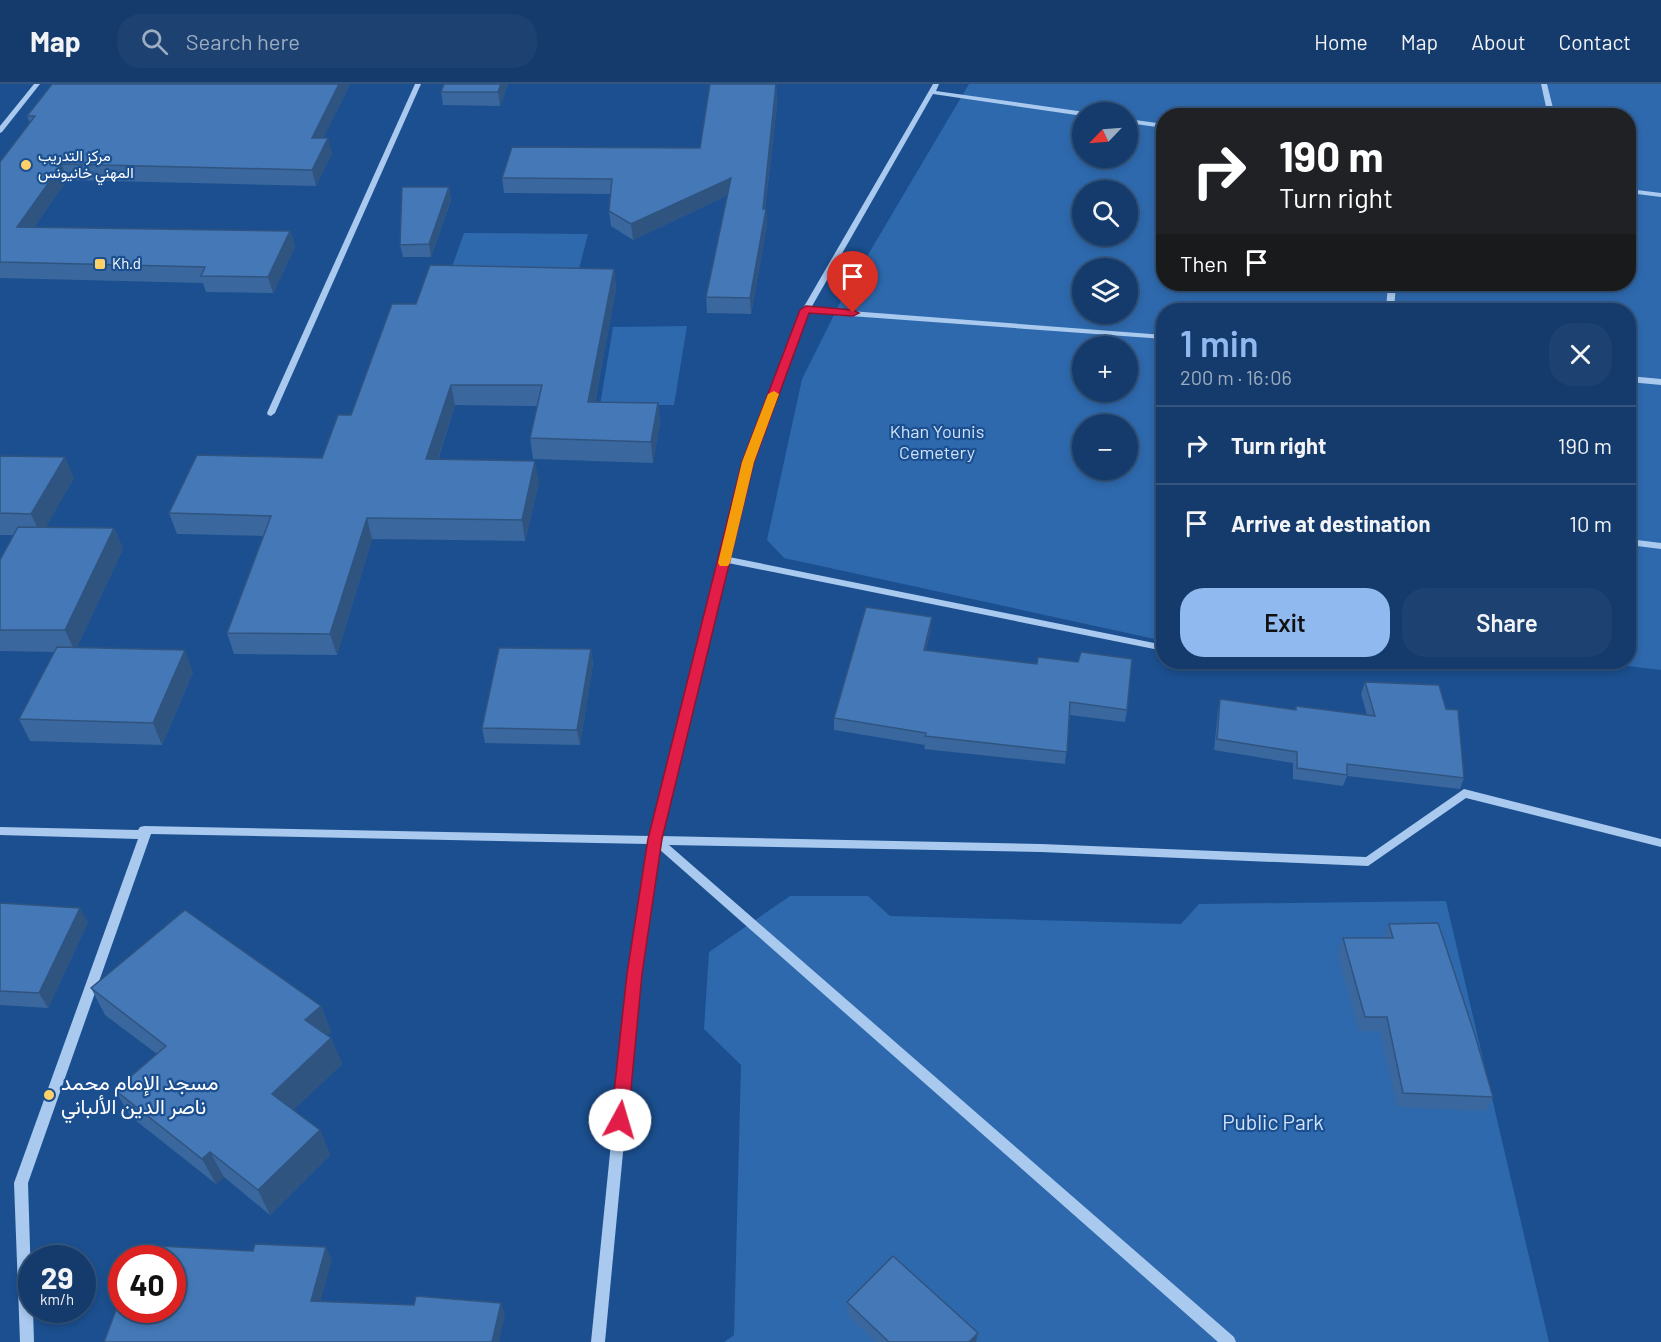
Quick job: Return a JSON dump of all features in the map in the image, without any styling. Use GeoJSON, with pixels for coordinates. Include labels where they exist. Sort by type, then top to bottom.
{"type":"FeatureCollection","features":[{"type":"Feature","properties":{"kind":"street"},"geometry":{"type":"LineString","coordinates":[[0,132],[37,84]]}},
{"type":"Feature","properties":{"kind":"street"},"geometry":{"type":"LineString","coordinates":[[271,413],[418,84]]}},
{"type":"Feature","properties":{"kind":"street"},"geometry":{"type":"LineString","coordinates":[[1544,84],[1550,108]]}},
{"type":"Feature","properties":{"kind":"street"},"geometry":{"type":"LineString","coordinates":[[598,1342],[634,974],[655,839],[748,462],[806,310],[934,88],[1072,112]]}},
{"type":"Feature","properties":{"kind":"street"},"geometry":{"type":"LineString","coordinates":[[1138,122],[1156,125]]}},
{"type":"Feature","properties":{"kind":"street"},"geometry":{"type":"LineString","coordinates":[[1636,192],[1661,195]]}},
{"type":"Feature","properties":{"kind":"street"},"geometry":{"type":"LineString","coordinates":[[806,310],[1156,336]]}},
{"type":"Feature","properties":{"kind":"street"},"geometry":{"type":"LineString","coordinates":[[1636,380],[1661,382]]}},
{"type":"Feature","properties":{"kind":"street"},"geometry":{"type":"LineString","coordinates":[[1636,543],[1661,546]]}},
{"type":"Feature","properties":{"kind":"street"},"geometry":{"type":"LineString","coordinates":[[725,559],[1156,646]]}},
{"type":"Feature","properties":{"kind":"street"},"geometry":{"type":"LineString","coordinates":[[27,1342],[21,1183],[146,835],[144,830],[1041,848],[1368,862],[1464,793],[1661,843]]}},
{"type":"Feature","properties":{"kind":"street"},"geometry":{"type":"LineString","coordinates":[[0,831],[146,835]]}},
{"type":"Feature","properties":{"kind":"street"},"geometry":{"type":"LineString","coordinates":[[655,839],[1229,1342]]}},
{"type":"Feature","properties":{"kind":"green space","name":"Khan Younis Cemetery"},"geometry":{"type":"Polygon","coordinates":[[[969,84],[1661,84],[1661,670],[1636,667],[1636,303],[1156,303],[1156,639],[784,558],[767,540],[802,379],[843,297],[969,84]]]}},
{"type":"Feature","properties":{"kind":"green space"},"geometry":{"type":"Polygon","coordinates":[[[464,233],[588,234],[579,269],[452,267],[464,233]]]}},
{"type":"Feature","properties":{"kind":"green space"},"geometry":{"type":"Polygon","coordinates":[[[687,326],[674,405],[600,405],[613,327],[687,326]]]}},
{"type":"Feature","properties":{"kind":"green space","name":"Public Park"},"geometry":{"type":"Polygon","coordinates":[[[790,896],[868,896],[890,916],[1181,924],[1199,904],[1446,901],[1549,1342],[724,1342],[734,1335],[741,1065],[704,1029],[709,952],[790,896]]]}},
{"type":"Feature","properties":{"kind":"building"},"geometry":{"type":"Polygon","coordinates":[[[52,84],[339,84],[312,138],[328,138],[312,170],[62,164],[17,227],[290,231],[268,277],[201,276],[205,267],[0,262],[0,162],[35,116],[27,116],[52,84]]]}},
{"type":"Feature","properties":{"kind":"building"},"geometry":{"type":"Polygon","coordinates":[[[444,84],[501,84],[498,92],[441,92],[444,84]]]}},
{"type":"Feature","properties":{"kind":"building"},"geometry":{"type":"Polygon","coordinates":[[[710,84],[776,84],[763,209],[766,209],[750,298],[706,297],[731,178],[631,224],[609,211],[612,179],[502,178],[512,147],[700,148],[710,84]]]}},
{"type":"Feature","properties":{"kind":"building"},"geometry":{"type":"Polygon","coordinates":[[[402,187],[449,187],[429,244],[400,245],[402,187]]]}},
{"type":"Feature","properties":{"kind":"building"},"geometry":{"type":"Polygon","coordinates":[[[430,265],[614,269],[588,402],[658,403],[651,442],[530,438],[542,385],[451,385],[426,459],[535,461],[522,520],[367,518],[330,634],[227,633],[271,516],[169,513],[197,455],[322,458],[338,415],[351,415],[392,304],[416,304],[430,265]]]}},
{"type":"Feature","properties":{"kind":"building"},"geometry":{"type":"Polygon","coordinates":[[[0,456],[65,457],[31,514],[0,513],[0,456]]]}},
{"type":"Feature","properties":{"kind":"building"},"geometry":{"type":"Polygon","coordinates":[[[18,527],[114,528],[65,630],[0,630],[0,560],[18,527]]]}},
{"type":"Feature","properties":{"kind":"building"},"geometry":{"type":"Polygon","coordinates":[[[866,607],[932,617],[924,650],[1037,664],[1038,657],[1078,662],[1081,652],[1132,659],[1127,710],[1070,702],[1067,752],[925,736],[926,733],[834,718],[866,607]]]}},
{"type":"Feature","properties":{"kind":"building"},"geometry":{"type":"Polygon","coordinates":[[[57,647],[185,650],[153,723],[19,719],[57,647]]]}},
{"type":"Feature","properties":{"kind":"building"},"geometry":{"type":"Polygon","coordinates":[[[499,648],[591,649],[577,730],[482,728],[499,648]]]}},
{"type":"Feature","properties":{"kind":"building"},"geometry":{"type":"Polygon","coordinates":[[[1365,682],[1439,685],[1446,709],[1458,710],[1464,778],[1347,764],[1347,775],[1297,768],[1297,752],[1217,739],[1220,699],[1296,710],[1296,706],[1375,716],[1365,682]]]}},
{"type":"Feature","properties":{"kind":"building"},"geometry":{"type":"Polygon","coordinates":[[[0,903],[80,908],[39,993],[0,991],[0,903]]]}},
{"type":"Feature","properties":{"kind":"building"},"geometry":{"type":"Polygon","coordinates":[[[185,910],[321,1006],[305,1020],[331,1038],[272,1094],[320,1130],[258,1190],[210,1152],[202,1159],[115,1090],[166,1046],[91,988],[185,910]]]}},
{"type":"Feature","properties":{"kind":"building"},"geometry":{"type":"Polygon","coordinates":[[[1438,923],[1493,1097],[1403,1093],[1387,1017],[1365,1017],[1343,938],[1393,938],[1389,924],[1438,923]]]}},
{"type":"Feature","properties":{"kind":"building"},"geometry":{"type":"Polygon","coordinates":[[[255,1244],[326,1247],[311,1301],[414,1305],[416,1296],[501,1303],[492,1342],[104,1342],[111,1323],[186,1323],[186,1247],[253,1251],[255,1244]]]}},
{"type":"Feature","properties":{"kind":"building"},"geometry":{"type":"Polygon","coordinates":[[[893,1256],[978,1333],[969,1342],[889,1342],[847,1302],[893,1256]]]}},
{"type":"Feature","properties":{"kind":"slow traffic"},"geometry":{"type":"LineString","coordinates":[[724,563],[748,462],[774,394]]}},
{"type":"Feature","properties":{"kind":"place","name":"مركز التدريب المهني خانيونس"},"geometry":{"type":"Point","coordinates":[26,165]}},
{"type":"Feature","properties":{"kind":"place","name":"Kh.d"},"geometry":{"type":"Point","coordinates":[100,264]}},
{"type":"Feature","properties":{"kind":"place","name":"مسجد الإمام محمد ناصر الدين الألباني"},"geometry":{"type":"Point","coordinates":[49,1095]}},
{"type":"Feature","properties":{"kind":"route"},"geometry":{"type":"LineString","coordinates":[[620,1120],[634,974],[655,839],[748,462],[806,310],[853,313]]}}]}
